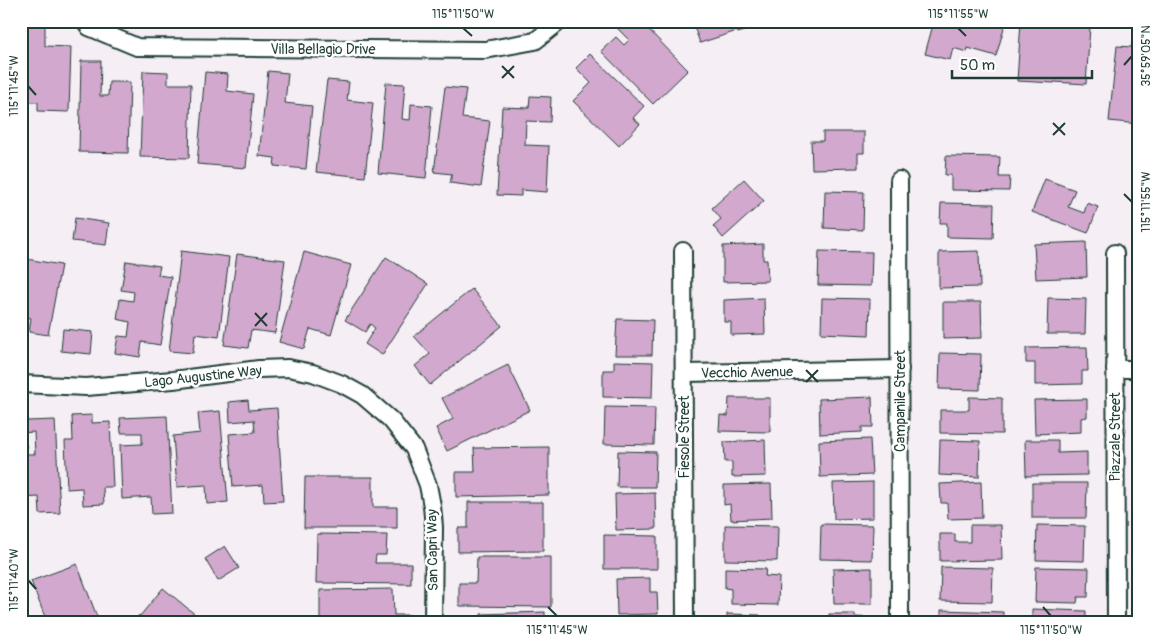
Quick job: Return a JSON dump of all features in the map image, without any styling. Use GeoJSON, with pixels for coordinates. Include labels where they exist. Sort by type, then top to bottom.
{"type":"FeatureCollection","features":[{"type":"Feature","properties":{"kind":"street","name":"Villa Bellagio Drive"},"geometry":{"type":"LineString","coordinates":[[85,21],[89,27],[137,48],[475,50],[535,41],[560,21]]}},
{"type":"Feature","properties":{"kind":"street","name":"Campanile Street"},"geometry":{"type":"LineString","coordinates":[[900,180],[900,622]]}},
{"type":"Feature","properties":{"kind":"street","name":"Fiesole Street"},"geometry":{"type":"LineString","coordinates":[[683,251],[685,622]]}},
{"type":"Feature","properties":{"kind":"street","name":"Piazzale Street"},"geometry":{"type":"LineString","coordinates":[[1115,253],[1116,622]]}},
{"type":"Feature","properties":{"kind":"street","name":"Lago Augustine Way"},"geometry":{"type":"LineString","coordinates":[[21,384],[86,388],[173,380],[258,369],[288,368],[313,373],[342,384],[362,395],[376,407]]}},
{"type":"Feature","properties":{"kind":"street","name":"Vecchio Avenue"},"geometry":{"type":"LineString","coordinates":[[684,373],[900,369]]}},
{"type":"Feature","properties":{"kind":"street"},"geometry":{"type":"LineString","coordinates":[[1115,369],[1139,369]]}},
{"type":"Feature","properties":{"kind":"street","name":"San Capri Way"},"geometry":{"type":"LineString","coordinates":[[376,407],[391,420],[414,449],[428,485],[434,527],[434,622]]}},
{"type":"Feature","properties":{"kind":"building"},"geometry":{"type":"Polygon","coordinates":[[[610,21],[640,21],[688,70],[653,104],[601,51],[616,37],[624,45],[629,40],[610,21]]]}},
{"type":"Feature","properties":{"kind":"building"},"geometry":{"type":"Polygon","coordinates":[[[692,21],[766,21],[767,23],[700,43],[692,21]]]}},
{"type":"Feature","properties":{"kind":"building"},"geometry":{"type":"Polygon","coordinates":[[[934,21],[1006,21],[996,56],[968,48],[967,52],[953,48],[950,60],[925,54],[934,21]]]}},
{"type":"Feature","properties":{"kind":"building"},"geometry":{"type":"Polygon","coordinates":[[[1021,21],[1062,21],[1062,25],[1090,27],[1086,84],[1017,81],[1021,21]]]}},
{"type":"Feature","properties":{"kind":"building"},"geometry":{"type":"Polygon","coordinates":[[[24,24],[45,25],[45,46],[71,47],[69,112],[38,111],[38,102],[21,101],[24,24]]]}},
{"type":"Feature","properties":{"kind":"building"},"geometry":{"type":"Polygon","coordinates":[[[1132,42],[1139,43],[1139,124],[1109,121],[1117,46],[1132,47],[1132,42]]]}},
{"type":"Feature","properties":{"kind":"building"},"geometry":{"type":"Polygon","coordinates":[[[590,54],[644,106],[633,118],[640,124],[619,146],[573,101],[591,83],[576,68],[590,54]]]}},
{"type":"Feature","properties":{"kind":"building"},"geometry":{"type":"Polygon","coordinates":[[[81,61],[101,61],[100,96],[108,96],[109,82],[130,82],[128,153],[79,152],[81,61]]]}},
{"type":"Feature","properties":{"kind":"building"},"geometry":{"type":"Polygon","coordinates":[[[143,71],[168,72],[168,84],[191,84],[189,158],[140,157],[143,71]]]}},
{"type":"Feature","properties":{"kind":"building"},"geometry":{"type":"Polygon","coordinates":[[[268,71],[288,73],[285,103],[312,106],[306,169],[274,166],[275,158],[259,156],[268,71]]]}},
{"type":"Feature","properties":{"kind":"building"},"geometry":{"type":"Polygon","coordinates":[[[205,72],[228,74],[227,91],[253,94],[246,168],[197,164],[205,72]]]}},
{"type":"Feature","properties":{"kind":"building"},"geometry":{"type":"Polygon","coordinates":[[[327,80],[349,82],[347,100],[373,103],[365,177],[316,172],[327,80]]]}},
{"type":"Feature","properties":{"kind":"building"},"geometry":{"type":"Polygon","coordinates":[[[386,83],[405,84],[402,119],[410,120],[411,104],[432,106],[426,178],[378,173],[386,83]]]}},
{"type":"Feature","properties":{"kind":"building"},"geometry":{"type":"Polygon","coordinates":[[[445,87],[466,89],[462,118],[490,121],[481,187],[450,183],[452,174],[434,172],[445,87]]]}},
{"type":"Feature","properties":{"kind":"building"},"geometry":{"type":"Polygon","coordinates":[[[530,96],[551,97],[550,122],[526,121],[525,145],[549,146],[547,192],[521,190],[521,196],[497,195],[502,107],[529,108],[530,96]]]}},
{"type":"Feature","properties":{"kind":"building"},"geometry":{"type":"Polygon","coordinates":[[[823,132],[864,132],[864,153],[858,153],[858,168],[812,169],[811,141],[823,141],[823,132]]]}},
{"type":"Feature","properties":{"kind":"building"},"geometry":{"type":"Polygon","coordinates":[[[946,156],[1000,157],[999,177],[1010,177],[1009,191],[951,190],[951,175],[945,175],[946,156]]]}},
{"type":"Feature","properties":{"kind":"building"},"geometry":{"type":"Polygon","coordinates":[[[744,179],[764,201],[723,238],[713,226],[721,219],[712,208],[744,179]]]}},
{"type":"Feature","properties":{"kind":"building"},"geometry":{"type":"Polygon","coordinates":[[[1045,179],[1075,190],[1068,207],[1084,213],[1087,203],[1098,207],[1088,233],[1032,212],[1045,179]]]}},
{"type":"Feature","properties":{"kind":"building"},"geometry":{"type":"Polygon","coordinates":[[[825,191],[864,192],[863,230],[824,228],[825,191]]]}},
{"type":"Feature","properties":{"kind":"building"},"geometry":{"type":"Polygon","coordinates":[[[941,203],[994,204],[993,238],[947,237],[947,223],[940,223],[941,203]]]}},
{"type":"Feature","properties":{"kind":"building"},"geometry":{"type":"Polygon","coordinates":[[[75,218],[109,223],[106,245],[72,241],[75,218]]]}},
{"type":"Feature","properties":{"kind":"building"},"geometry":{"type":"Polygon","coordinates":[[[1086,242],[1087,277],[1036,279],[1034,244],[1086,242]]]}},
{"type":"Feature","properties":{"kind":"building"},"geometry":{"type":"Polygon","coordinates":[[[763,244],[763,260],[767,260],[768,281],[723,282],[723,246],[763,244]]]}},
{"type":"Feature","properties":{"kind":"building"},"geometry":{"type":"Polygon","coordinates":[[[181,251],[229,257],[219,337],[195,334],[193,353],[169,351],[181,251]]]}},
{"type":"Feature","properties":{"kind":"building"},"geometry":{"type":"Polygon","coordinates":[[[819,251],[872,252],[871,286],[818,285],[819,251]]]}},
{"type":"Feature","properties":{"kind":"building"},"geometry":{"type":"Polygon","coordinates":[[[979,251],[980,287],[939,288],[939,252],[979,251]]]}},
{"type":"Feature","properties":{"kind":"building"},"geometry":{"type":"Polygon","coordinates":[[[304,252],[351,265],[331,335],[310,329],[304,349],[279,342],[304,252]]]}},
{"type":"Feature","properties":{"kind":"building"},"geometry":{"type":"Polygon","coordinates":[[[237,254],[285,260],[275,333],[251,330],[248,348],[224,345],[237,254]]]}},
{"type":"Feature","properties":{"kind":"building"},"geometry":{"type":"Polygon","coordinates":[[[386,257],[428,284],[382,355],[365,344],[375,328],[370,324],[365,332],[345,320],[386,257]]]}},
{"type":"Feature","properties":{"kind":"building"},"geometry":{"type":"Polygon","coordinates":[[[21,258],[61,265],[48,335],[29,332],[31,318],[26,317],[21,340],[21,258]]]}},
{"type":"Feature","properties":{"kind":"building"},"geometry":{"type":"Polygon","coordinates":[[[126,261],[160,266],[158,275],[171,277],[160,345],[142,342],[140,357],[115,353],[118,336],[128,337],[130,322],[117,319],[120,299],[133,301],[134,292],[121,290],[126,261]]]}},
{"type":"Feature","properties":{"kind":"building"},"geometry":{"type":"Polygon","coordinates":[[[472,289],[502,326],[430,385],[415,366],[430,354],[414,336],[472,289]]]}},
{"type":"Feature","properties":{"kind":"building"},"geometry":{"type":"Polygon","coordinates":[[[764,298],[765,334],[731,335],[731,322],[724,322],[724,300],[764,298]]]}},
{"type":"Feature","properties":{"kind":"building"},"geometry":{"type":"Polygon","coordinates":[[[822,298],[870,299],[869,335],[821,333],[822,298]]]}},
{"type":"Feature","properties":{"kind":"building"},"geometry":{"type":"Polygon","coordinates":[[[1048,298],[1086,299],[1085,334],[1047,334],[1048,298]]]}},
{"type":"Feature","properties":{"kind":"building"},"geometry":{"type":"Polygon","coordinates":[[[943,302],[981,302],[982,338],[943,339],[943,302]]]}},
{"type":"Feature","properties":{"kind":"building"},"geometry":{"type":"Polygon","coordinates":[[[617,319],[653,320],[652,355],[615,355],[617,319]]]}},
{"type":"Feature","properties":{"kind":"building"},"geometry":{"type":"Polygon","coordinates":[[[63,329],[93,332],[91,354],[61,351],[63,329]]]}},
{"type":"Feature","properties":{"kind":"building"},"geometry":{"type":"Polygon","coordinates":[[[1087,347],[1088,371],[1082,371],[1082,384],[1035,385],[1035,363],[1026,363],[1026,348],[1087,347]]]}},
{"type":"Feature","properties":{"kind":"building"},"geometry":{"type":"Polygon","coordinates":[[[940,353],[981,354],[980,390],[939,389],[940,353]]]}},
{"type":"Feature","properties":{"kind":"building"},"geometry":{"type":"Polygon","coordinates":[[[614,361],[653,362],[652,398],[603,397],[603,370],[614,370],[614,361]]]}},
{"type":"Feature","properties":{"kind":"building"},"geometry":{"type":"Polygon","coordinates":[[[508,365],[530,410],[447,451],[436,428],[453,419],[442,398],[508,365]]]}},
{"type":"Feature","properties":{"kind":"building"},"geometry":{"type":"Polygon","coordinates":[[[872,397],[873,427],[862,427],[862,432],[820,434],[819,399],[872,397]]]}},
{"type":"Feature","properties":{"kind":"building"},"geometry":{"type":"Polygon","coordinates":[[[969,397],[1002,398],[1002,434],[940,433],[940,410],[969,410],[969,397]]]}},
{"type":"Feature","properties":{"kind":"building"},"geometry":{"type":"Polygon","coordinates":[[[729,398],[770,398],[770,432],[719,431],[720,415],[728,416],[729,398]]]}},
{"type":"Feature","properties":{"kind":"building"},"geometry":{"type":"Polygon","coordinates":[[[1087,399],[1087,417],[1081,418],[1081,432],[1035,434],[1034,400],[1087,399]]]}},
{"type":"Feature","properties":{"kind":"building"},"geometry":{"type":"Polygon","coordinates":[[[248,400],[249,410],[277,408],[283,501],[264,502],[263,485],[233,487],[229,434],[255,432],[254,420],[230,422],[229,402],[248,400]]]}},
{"type":"Feature","properties":{"kind":"building"},"geometry":{"type":"Polygon","coordinates":[[[605,407],[655,408],[654,445],[604,444],[605,407]]]}},
{"type":"Feature","properties":{"kind":"building"},"geometry":{"type":"Polygon","coordinates":[[[220,411],[228,502],[207,504],[206,485],[177,487],[173,436],[200,433],[198,413],[220,411]]]}},
{"type":"Feature","properties":{"kind":"building"},"geometry":{"type":"Polygon","coordinates":[[[27,412],[27,421],[55,420],[60,513],[40,514],[39,497],[21,498],[21,444],[26,444],[27,454],[35,454],[34,432],[21,433],[21,413],[27,412]]]}},
{"type":"Feature","properties":{"kind":"building"},"geometry":{"type":"Polygon","coordinates":[[[92,415],[92,423],[110,422],[113,487],[103,487],[104,504],[83,505],[82,488],[67,489],[65,441],[73,441],[72,416],[92,415]]]}},
{"type":"Feature","properties":{"kind":"building"},"geometry":{"type":"Polygon","coordinates":[[[167,416],[172,513],[152,514],[151,497],[122,499],[120,445],[142,444],[142,433],[121,433],[120,418],[167,416]]]}},
{"type":"Feature","properties":{"kind":"building"},"geometry":{"type":"Polygon","coordinates":[[[870,439],[872,475],[820,477],[819,441],[870,439]]]}},
{"type":"Feature","properties":{"kind":"building"},"geometry":{"type":"Polygon","coordinates":[[[765,440],[766,476],[732,477],[732,462],[725,462],[724,442],[765,440]]]}},
{"type":"Feature","properties":{"kind":"building"},"geometry":{"type":"Polygon","coordinates":[[[940,440],[980,441],[979,477],[939,475],[940,440]]]}},
{"type":"Feature","properties":{"kind":"building"},"geometry":{"type":"Polygon","coordinates":[[[1025,440],[1058,440],[1058,453],[1087,452],[1087,475],[1026,476],[1025,440]]]}},
{"type":"Feature","properties":{"kind":"building"},"geometry":{"type":"Polygon","coordinates":[[[549,447],[549,495],[456,497],[456,472],[475,472],[474,448],[549,447]]]}},
{"type":"Feature","properties":{"kind":"building"},"geometry":{"type":"Polygon","coordinates":[[[618,451],[656,452],[655,487],[617,487],[618,451]]]}},
{"type":"Feature","properties":{"kind":"building"},"geometry":{"type":"Polygon","coordinates":[[[305,477],[373,477],[373,507],[397,507],[397,528],[304,528],[305,477]]]}},
{"type":"Feature","properties":{"kind":"building"},"geometry":{"type":"Polygon","coordinates":[[[873,482],[873,518],[834,519],[833,483],[873,482]]]}},
{"type":"Feature","properties":{"kind":"building"},"geometry":{"type":"Polygon","coordinates":[[[981,482],[982,518],[948,519],[947,503],[941,503],[940,484],[981,482]]]}},
{"type":"Feature","properties":{"kind":"building"},"geometry":{"type":"Polygon","coordinates":[[[1032,483],[1087,483],[1086,518],[1032,518],[1032,483]]]}},
{"type":"Feature","properties":{"kind":"building"},"geometry":{"type":"Polygon","coordinates":[[[771,484],[772,518],[731,520],[730,504],[724,505],[724,485],[771,484]]]}},
{"type":"Feature","properties":{"kind":"building"},"geometry":{"type":"Polygon","coordinates":[[[655,493],[656,529],[616,530],[615,494],[655,493]]]}},
{"type":"Feature","properties":{"kind":"building"},"geometry":{"type":"Polygon","coordinates":[[[468,502],[543,502],[543,551],[458,552],[458,528],[468,528],[468,502]]]}},
{"type":"Feature","properties":{"kind":"building"},"geometry":{"type":"Polygon","coordinates":[[[821,524],[873,525],[872,560],[820,559],[821,524]]]}},
{"type":"Feature","properties":{"kind":"building"},"geometry":{"type":"Polygon","coordinates":[[[725,525],[778,526],[777,561],[725,560],[725,525]]]}},
{"type":"Feature","properties":{"kind":"building"},"geometry":{"type":"Polygon","coordinates":[[[970,525],[1001,525],[1002,560],[940,561],[940,534],[955,534],[955,542],[970,542],[970,525]]]}},
{"type":"Feature","properties":{"kind":"building"},"geometry":{"type":"Polygon","coordinates":[[[1037,525],[1085,526],[1084,561],[1036,560],[1037,525]]]}},
{"type":"Feature","properties":{"kind":"building"},"geometry":{"type":"Polygon","coordinates":[[[317,534],[387,535],[386,555],[376,555],[375,563],[411,563],[411,584],[316,583],[317,534]]]}},
{"type":"Feature","properties":{"kind":"building"},"geometry":{"type":"Polygon","coordinates":[[[604,535],[657,536],[657,569],[604,569],[604,535]]]}},
{"type":"Feature","properties":{"kind":"building"},"geometry":{"type":"Polygon","coordinates":[[[225,546],[239,568],[218,581],[205,559],[225,546]]]}},
{"type":"Feature","properties":{"kind":"building"},"geometry":{"type":"Polygon","coordinates":[[[477,557],[551,557],[551,607],[459,606],[459,583],[476,583],[477,557]]]}},
{"type":"Feature","properties":{"kind":"building"},"geometry":{"type":"Polygon","coordinates":[[[77,564],[99,622],[47,622],[31,581],[77,564]]]}},
{"type":"Feature","properties":{"kind":"building"},"geometry":{"type":"Polygon","coordinates":[[[941,567],[993,568],[992,602],[940,601],[941,567]]]}},
{"type":"Feature","properties":{"kind":"building"},"geometry":{"type":"Polygon","coordinates":[[[1036,567],[1089,568],[1088,597],[1078,597],[1077,603],[1035,602],[1036,567]]]}},
{"type":"Feature","properties":{"kind":"building"},"geometry":{"type":"Polygon","coordinates":[[[725,568],[766,569],[765,576],[779,577],[778,605],[731,604],[731,589],[725,588],[725,568]]]}},
{"type":"Feature","properties":{"kind":"building"},"geometry":{"type":"Polygon","coordinates":[[[872,568],[872,604],[834,604],[833,569],[872,568]]]}},
{"type":"Feature","properties":{"kind":"building"},"geometry":{"type":"Polygon","coordinates":[[[650,578],[650,592],[657,592],[658,614],[617,615],[616,579],[650,578]]]}},
{"type":"Feature","properties":{"kind":"building"},"geometry":{"type":"Polygon","coordinates":[[[163,588],[197,616],[192,622],[133,622],[140,616],[163,588]]]}},
{"type":"Feature","properties":{"kind":"building"},"geometry":{"type":"Polygon","coordinates":[[[393,589],[394,615],[411,615],[411,622],[320,622],[320,590],[393,589]]]}},
{"type":"Feature","properties":{"kind":"building"},"geometry":{"type":"Polygon","coordinates":[[[1032,609],[1086,611],[1086,622],[1032,622],[1032,609]]]}},
{"type":"Feature","properties":{"kind":"building"},"geometry":{"type":"Polygon","coordinates":[[[941,610],[1003,612],[1003,622],[941,622],[941,610]]]}},
{"type":"Feature","properties":{"kind":"building"},"geometry":{"type":"Polygon","coordinates":[[[545,612],[545,622],[481,622],[481,614],[545,612]]]}},
{"type":"Feature","properties":{"kind":"building"},"geometry":{"type":"Polygon","coordinates":[[[727,614],[760,615],[760,619],[777,619],[776,622],[727,622],[727,614]]]}},
{"type":"Feature","properties":{"kind":"building"},"geometry":{"type":"Polygon","coordinates":[[[829,614],[855,614],[855,617],[873,618],[873,622],[828,622],[829,614]]]}}]}
